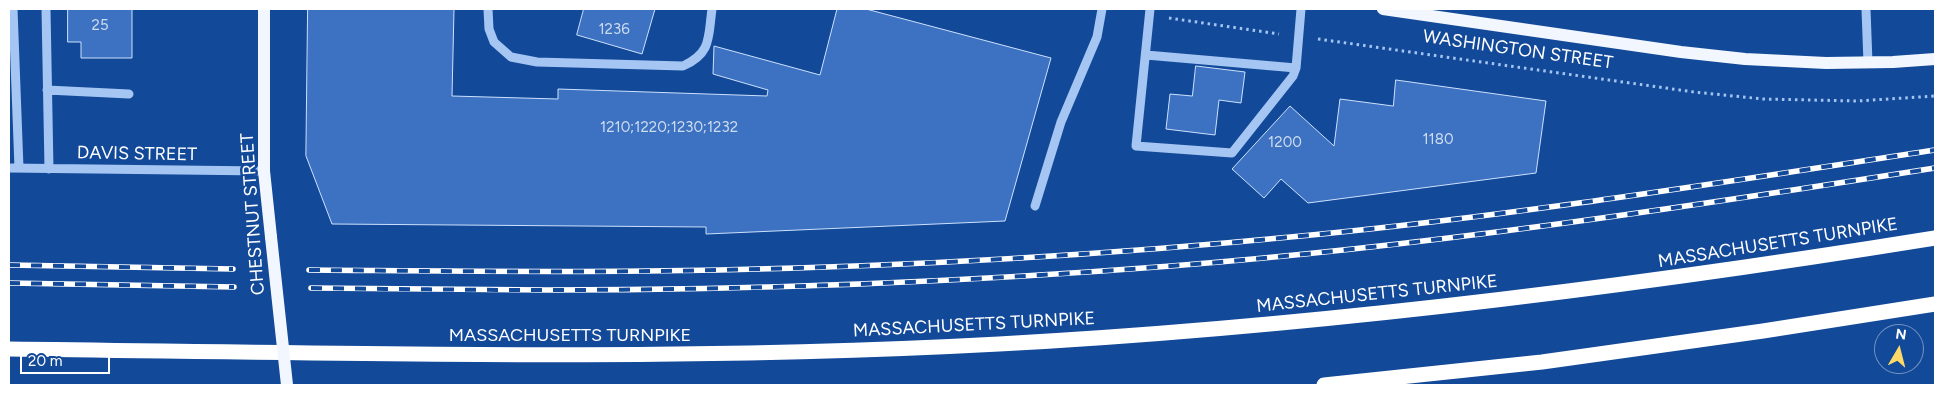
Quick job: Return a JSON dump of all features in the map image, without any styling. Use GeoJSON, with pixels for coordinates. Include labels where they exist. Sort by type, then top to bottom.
{"type":"FeatureCollection","features":[{"type":"Feature","properties":{"kind":"highway","name":"MASSACHUSETTS TURNPIKE"},"geometry":{"type":"LineString","coordinates":[[9,349],[555,356],[766,353],[998,344],[1218,329],[1440,307],[1668,279],[1935,238]]}},
{"type":"Feature","properties":{"kind":"highway"},"geometry":{"type":"LineString","coordinates":[[1324,385],[1542,362],[1763,331],[1935,304]]}},
{"type":"Feature","properties":{"kind":"main road","name":"CHESTNUT STREET"},"geometry":{"type":"LineString","coordinates":[[264,9],[264,171],[287,385]]}},
{"type":"Feature","properties":{"kind":"main road","name":"WASHINGTON STREET"},"geometry":{"type":"LineString","coordinates":[[1383,9],[1436,12],[1729,58],[1799,63],[1868,63],[1935,59]]}},
{"type":"Feature","properties":{"kind":"street"},"geometry":{"type":"LineString","coordinates":[[13,9],[19,168]]}},
{"type":"Feature","properties":{"kind":"street"},"geometry":{"type":"LineString","coordinates":[[46,9],[49,169]]}},
{"type":"Feature","properties":{"kind":"street"},"geometry":{"type":"LineString","coordinates":[[488,9],[489,29],[494,42],[511,57],[537,62],[683,66],[700,56],[706,47],[712,9]]}},
{"type":"Feature","properties":{"kind":"street"},"geometry":{"type":"LineString","coordinates":[[1035,206],[1061,122],[1097,37],[1102,9]]}},
{"type":"Feature","properties":{"kind":"street"},"geometry":{"type":"LineString","coordinates":[[1150,12],[1136,146],[1232,153],[1288,83],[1296,68],[1301,9]]}},
{"type":"Feature","properties":{"kind":"street"},"geometry":{"type":"LineString","coordinates":[[1866,9],[1868,63]]}},
{"type":"Feature","properties":{"kind":"street"},"geometry":{"type":"LineString","coordinates":[[1146,55],[1296,68]]}},
{"type":"Feature","properties":{"kind":"street"},"geometry":{"type":"LineString","coordinates":[[48,90],[129,94]]}},
{"type":"Feature","properties":{"kind":"street","name":"DAVIS STREET"},"geometry":{"type":"LineString","coordinates":[[9,168],[264,171]]}},
{"type":"Feature","properties":{"kind":"path","name":"WASHINGTON STREET"},"geometry":{"type":"LineString","coordinates":[[1150,12],[1299,36],[1684,91],[1763,99],[1857,101],[1935,96]]}},
{"type":"Feature","properties":{"kind":"building"},"geometry":{"type":"Polygon","coordinates":[[[68,9],[132,9],[132,58],[81,58],[81,42],[68,42],[68,9]]]}},
{"type":"Feature","properties":{"kind":"building"},"geometry":{"type":"Polygon","coordinates":[[[308,9],[454,9],[452,96],[558,99],[558,89],[767,96],[768,90],[713,74],[714,46],[820,75],[837,9],[866,9],[1051,58],[1005,221],[706,234],[706,227],[332,224],[306,156],[308,9]]]}},
{"type":"Feature","properties":{"kind":"building"},"geometry":{"type":"Polygon","coordinates":[[[584,9],[655,9],[642,54],[577,35],[584,9]]]}},
{"type":"Feature","properties":{"kind":"building"},"geometry":{"type":"Polygon","coordinates":[[[1196,66],[1245,72],[1241,103],[1219,100],[1215,135],[1166,129],[1170,94],[1192,96],[1196,66]]]}},
{"type":"Feature","properties":{"kind":"building"},"geometry":{"type":"Polygon","coordinates":[[[1396,80],[1546,101],[1536,173],[1308,203],[1281,179],[1264,198],[1232,169],[1290,106],[1334,146],[1340,99],[1393,106],[1396,80]]]}},
{"type":"Feature","properties":{"kind":"railway"},"geometry":{"type":"LineString","coordinates":[[309,270],[565,272],[719,270],[864,266],[1156,249],[1460,219],[1618,198],[1935,150]]}},
{"type":"Feature","properties":{"kind":"railway"},"geometry":{"type":"LineString","coordinates":[[311,288],[626,290],[782,287],[938,281],[1093,272],[1267,258],[1459,237],[1554,225],[1935,168]]}},
{"type":"Feature","properties":{"kind":"railway"},"geometry":{"type":"LineString","coordinates":[[9,265],[233,269]]}},
{"type":"Feature","properties":{"kind":"railway"},"geometry":{"type":"LineString","coordinates":[[9,283],[234,287]]}}]}
